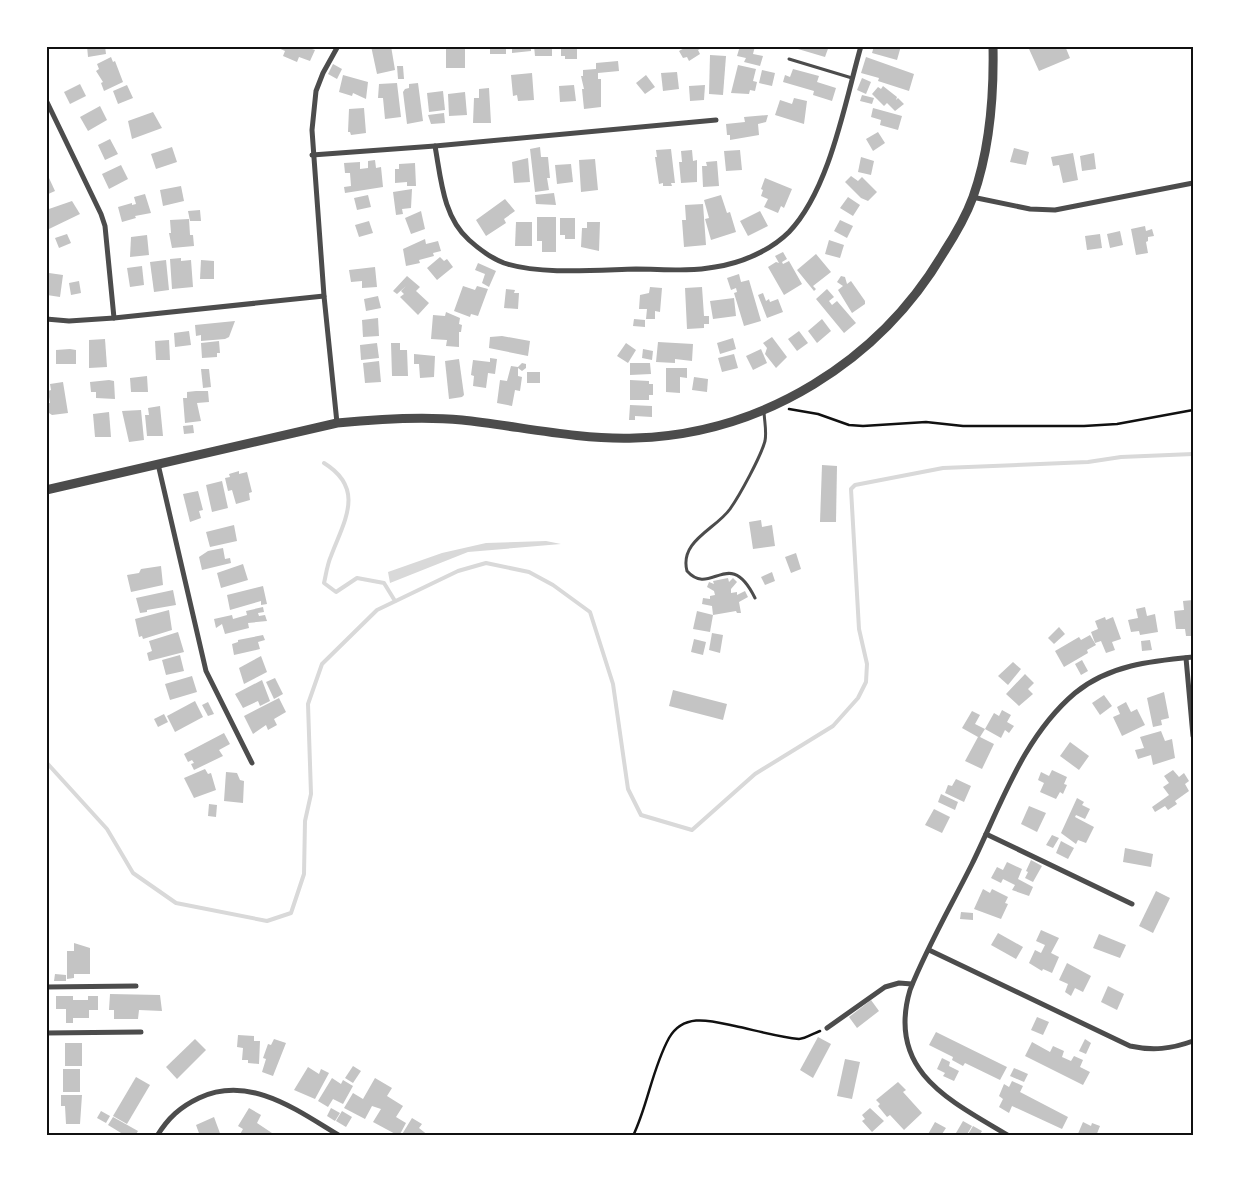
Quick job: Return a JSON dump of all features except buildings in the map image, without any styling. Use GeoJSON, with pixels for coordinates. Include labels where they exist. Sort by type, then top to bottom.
{"type":"FeatureCollection","features":[{"type":"Feature","properties":{"kind":"street"},"geometry":{"type":"LineString","coordinates":[[336,423],[312,155],[312,116],[316,91],[323,73],[338,46]]}},
{"type":"Feature","properties":{"kind":"street"},"geometry":{"type":"LineString","coordinates":[[435,146],[450,217],[468,239],[488,255],[502,262],[534,268],[714,268],[754,256],[774,245],[801,216],[812,198],[827,162],[861,46]]}},
{"type":"Feature","properties":{"kind":"street"},"geometry":{"type":"LineString","coordinates":[[46,490],[336,423],[426,418],[587,436],[631,438],[698,431],[768,408],[819,382],[848,362],[897,318],[932,273],[962,220],[972,197],[988,128],[992,99],[994,46]]}},
{"type":"Feature","properties":{"kind":"street"},"geometry":{"type":"LineString","coordinates":[[46,100],[101,214],[106,234],[114,318]]}},
{"type":"Feature","properties":{"kind":"street"},"geometry":{"type":"LineString","coordinates":[[312,155],[435,146],[716,120]]}},
{"type":"Feature","properties":{"kind":"street"},"geometry":{"type":"LineString","coordinates":[[972,197],[1030,209],[1055,210],[1193,183]]}},
{"type":"Feature","properties":{"kind":"street"},"geometry":{"type":"LineString","coordinates":[[46,319],[69,321],[114,318],[324,296]]}},
{"type":"Feature","properties":{"kind":"street"},"geometry":{"type":"LineString","coordinates":[[158,464],[206,671],[252,762]]}},
{"type":"Feature","properties":{"kind":"street"},"geometry":{"type":"LineString","coordinates":[[1009,1136],[935,1090],[920,1071],[906,1035],[906,1006],[912,984],[1032,743],[1044,724],[1076,692],[1097,679],[1135,664],[1193,657]]}},
{"type":"Feature","properties":{"kind":"street"},"geometry":{"type":"LineString","coordinates":[[1186,658],[1193,736]]}},
{"type":"Feature","properties":{"kind":"street"},"geometry":{"type":"LineString","coordinates":[[986,834],[1132,904]]}},
{"type":"Feature","properties":{"kind":"street"},"geometry":{"type":"LineString","coordinates":[[929,950],[1130,1046],[1156,1050],[1169,1049],[1193,1041]]}},
{"type":"Feature","properties":{"kind":"street"},"geometry":{"type":"LineString","coordinates":[[827,1028],[885,987],[899,983],[912,984]]}},
{"type":"Feature","properties":{"kind":"street"},"geometry":{"type":"LineString","coordinates":[[46,987],[136,986]]}},
{"type":"Feature","properties":{"kind":"street"},"geometry":{"type":"LineString","coordinates":[[46,1032],[141,1032]]}},
{"type":"Feature","properties":{"kind":"street"},"geometry":{"type":"LineString","coordinates":[[157,1136],[170,1118],[188,1103],[206,1094],[240,1090],[256,1092],[276,1100],[340,1136]]}},
{"type":"Feature","properties":{"kind":"street"},"geometry":{"type":"LineString","coordinates":[[328,1136],[331,1130]]}},
{"type":"Feature","properties":{"kind":"lane"},"geometry":{"type":"LineString","coordinates":[[789,59],[852,78]]}},
{"type":"Feature","properties":{"kind":"lane"},"geometry":{"type":"LineString","coordinates":[[755,598],[746,582],[738,575],[727,573],[704,580],[697,579],[687,571],[686,560],[690,548],[695,541],[730,510],[765,440],[768,408]]}},
{"type":"Feature","properties":{"kind":"path"},"geometry":{"type":"LineString","coordinates":[[768,408],[818,414],[848,425],[863,426],[926,422],[963,426],[1084,426],[1117,424],[1193,410]]}},
{"type":"Feature","properties":{"kind":"path"},"geometry":{"type":"LineString","coordinates":[[633,1136],[655,1072],[676,1029],[696,1020],[712,1020],[801,1039],[827,1028]]}},
{"type":"Feature","properties":{"kind":"shaded area"},"geometry":{"type":"Polygon","coordinates":[[[546,541],[561,544],[468,552],[390,583],[388,572],[442,553],[486,543],[546,541]]]}},
{"type":"Feature","properties":{"kind":"waterway"},"geometry":{"type":"LineString","coordinates":[[46,762],[107,829],[133,873],[176,903],[267,921],[291,913],[304,874],[305,821],[311,794],[308,704],[322,664],[377,610],[458,571],[486,563],[529,572],[553,585],[590,612],[613,684],[628,789],[641,815],[692,830],[755,774],[833,726],[858,698],[866,682],[867,664],[859,629],[851,489],[855,485],[943,468],[1088,462],[1121,457],[1193,454]]}},
{"type":"Feature","properties":{"kind":"waterway"},"geometry":{"type":"LineString","coordinates":[[324,463],[337,473],[345,484],[348,495],[346,518],[328,563],[324,583],[336,592],[357,578],[384,583],[395,601]]}}]}
